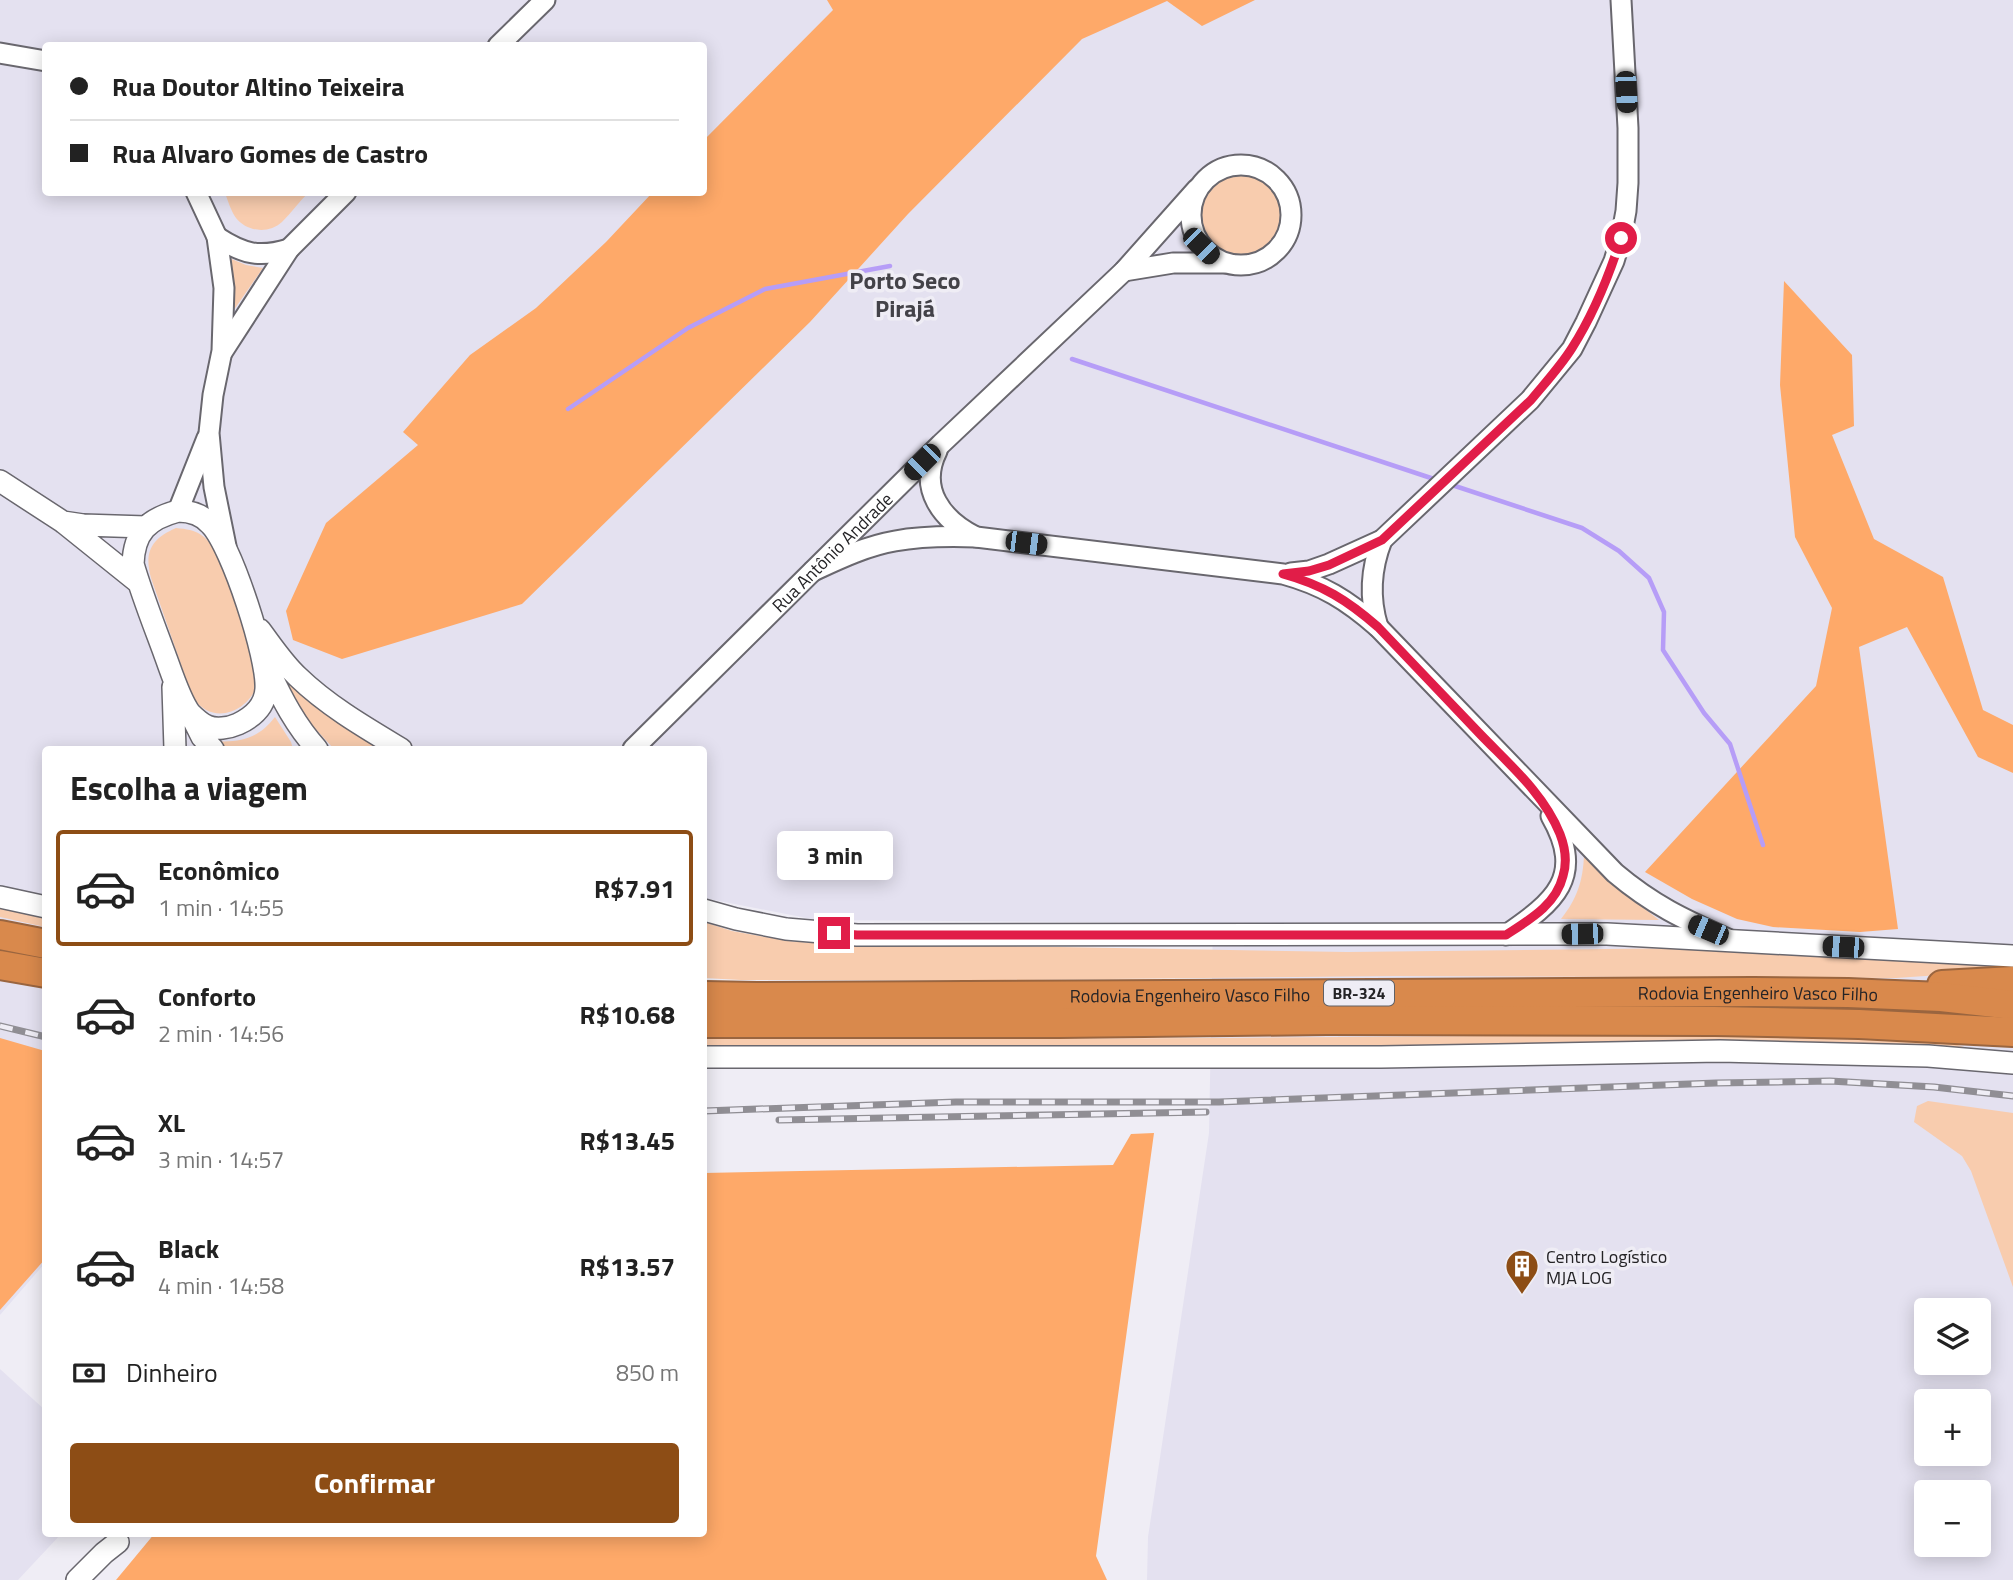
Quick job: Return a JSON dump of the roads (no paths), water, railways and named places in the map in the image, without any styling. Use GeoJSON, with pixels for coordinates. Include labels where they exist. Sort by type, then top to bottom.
{"type":"FeatureCollection","features":[{"type":"Feature","properties":{"kind":"highway"},"geometry":{"type":"LineString","coordinates":[[0,935],[42,943]]}},
{"type":"Feature","properties":{"kind":"highway"},"geometry":{"type":"LineString","coordinates":[[0,965],[42,972]]}},
{"type":"Feature","properties":{"kind":"highway"},"geometry":{"type":"LineString","coordinates":[[1848,993],[1966,982],[2013,981]]}},
{"type":"Feature","properties":{"kind":"highway"},"geometry":{"type":"LineString","coordinates":[[707,989],[757,997]]}},
{"type":"Feature","properties":{"kind":"highway","name":"Rodovia Engenheiro Vasco Filho"},"geometry":{"type":"LineString","coordinates":[[707,996],[1848,993],[1941,997],[2013,1005]]}},
{"type":"Feature","properties":{"kind":"highway","name":"Rodovia Engenheiro Vasco Filho"},"geometry":{"type":"LineString","coordinates":[[707,1023],[1715,1021],[1859,1024],[2013,1032]]}},
{"type":"Feature","properties":{"kind":"main road"},"geometry":{"type":"LineString","coordinates":[[0,481],[63,522],[139,583]]}},
{"type":"Feature","properties":{"kind":"main road"},"geometry":{"type":"LineString","coordinates":[[210,746],[202,737],[173,678],[133,564],[137,539],[146,527],[161,516],[178,511],[189,511],[212,525],[228,554],[252,618],[265,663],[289,711],[315,746]]}},
{"type":"Feature","properties":{"kind":"main road"},"geometry":{"type":"LineString","coordinates":[[63,522],[146,527]]}},
{"type":"Feature","properties":{"kind":"main road"},"geometry":{"type":"LineString","coordinates":[[252,618],[283,661],[313,691],[357,723],[396,746]]}},
{"type":"Feature","properties":{"kind":"main road"},"geometry":{"type":"LineString","coordinates":[[190,712],[206,726],[218,728],[230,727],[256,713],[267,690],[265,663]]}},
{"type":"Feature","properties":{"kind":"main road"},"geometry":{"type":"LineString","coordinates":[[173,678],[175,746]]}},
{"type":"Feature","properties":{"kind":"main road"},"geometry":{"type":"LineString","coordinates":[[289,711],[297,746]]}},
{"type":"Feature","properties":{"kind":"main road"},"geometry":{"type":"LineString","coordinates":[[0,897],[42,906]]}},
{"type":"Feature","properties":{"kind":"main road"},"geometry":{"type":"LineString","coordinates":[[707,910],[786,929],[857,935],[1607,934],[2013,956]]}},
{"type":"Feature","properties":{"kind":"main road"},"geometry":{"type":"LineString","coordinates":[[707,1057],[1381,1056],[1720,1051],[1916,1055],[2013,1063]]}},
{"type":"Feature","properties":{"kind":"main road"},"geometry":{"type":"LineString","coordinates":[[98,1579],[122,1538]]}},
{"type":"Feature","properties":{"kind":"main road"},"geometry":{"type":"LineString","coordinates":[[78,1580],[122,1538]]}},
{"type":"Feature","properties":{"kind":"street"},"geometry":{"type":"LineString","coordinates":[[502,42],[545,0]]}},
{"type":"Feature","properties":{"kind":"street"},"geometry":{"type":"LineString","coordinates":[[1283,574],[1329,565],[1382,540],[1531,400],[1572,349],[1614,261],[1621,238],[1628,183],[1621,0]]}},
{"type":"Feature","properties":{"kind":"street"},"geometry":{"type":"LineString","coordinates":[[0,53],[42,60]]}},
{"type":"Feature","properties":{"kind":"street"},"geometry":{"type":"LineString","coordinates":[[1124,271],[1173,263],[1244,265],[1261,261],[1275,252],[1285,238],[1291,221],[1290,204],[1283,188],[1272,175],[1257,167],[1240,164],[1223,167],[1208,176],[1197,189],[1191,205],[1194,233],[1201,246],[1212,256],[1227,263]]}},
{"type":"Feature","properties":{"kind":"street","name":"Rua Antônio Andrade"},"geometry":{"type":"LineString","coordinates":[[636,746],[941,444],[1124,271],[1197,189]]}},
{"type":"Feature","properties":{"kind":"street"},"geometry":{"type":"LineString","coordinates":[[198,196],[217,237],[224,288],[222,351],[209,433],[214,488],[228,554]]}},
{"type":"Feature","properties":{"kind":"street"},"geometry":{"type":"LineString","coordinates":[[222,351],[289,249],[343,196]]}},
{"type":"Feature","properties":{"kind":"street"},"geometry":{"type":"LineString","coordinates":[[217,237],[234,248],[259,254],[289,249]]}},
{"type":"Feature","properties":{"kind":"street"},"geometry":{"type":"LineString","coordinates":[[178,511],[209,433]]}},
{"type":"Feature","properties":{"kind":"street"},"geometry":{"type":"LineString","coordinates":[[941,444],[933,459],[930,473],[935,499],[952,522],[976,537]]}},
{"type":"Feature","properties":{"kind":"street"},"geometry":{"type":"LineString","coordinates":[[813,571],[857,552],[892,541],[920,537],[976,537],[1283,574],[1308,581],[1335,594],[1378,627],[1615,873],[1641,894],[1686,921],[1729,939]]}},
{"type":"Feature","properties":{"kind":"street"},"geometry":{"type":"LineString","coordinates":[[1378,627],[1374,615],[1373,580],[1374,565],[1382,540]]}},
{"type":"Feature","properties":{"kind":"street"},"geometry":{"type":"LineString","coordinates":[[1506,935],[1553,899],[1564,874],[1561,836],[1531,786]]}},
{"type":"Feature","properties":{"kind":"waterway"},"geometry":{"type":"LineString","coordinates":[[568,409],[688,328],[765,289],[890,266]]}},
{"type":"Feature","properties":{"kind":"waterway"},"geometry":{"type":"LineString","coordinates":[[1072,359],[1437,480]]}},
{"type":"Feature","properties":{"kind":"waterway"},"geometry":{"type":"LineString","coordinates":[[1449,484],[1582,528],[1619,551],[1649,578],[1664,612],[1663,650],[1704,713],[1730,744],[1763,845]]}},
{"type":"Feature","properties":{"kind":"railway"},"geometry":{"type":"LineString","coordinates":[[0,1026],[42,1036]]}},
{"type":"Feature","properties":{"kind":"railway"},"geometry":{"type":"LineString","coordinates":[[707,1111],[956,1102],[1219,1102],[1830,1081],[1934,1087],[2013,1096]]}},
{"type":"Feature","properties":{"kind":"railway"},"geometry":{"type":"LineString","coordinates":[[779,1120],[1206,1112]]}},
{"type":"Feature","properties":{"kind":"place","name":"Centro Logístico MJA LOG"},"geometry":{"type":"Point","coordinates":[1522,1296]}},
{"type":"Feature","properties":{"kind":"district","name":"Porto Seco Pirajá"},"geometry":{"type":"Point","coordinates":[905,294]}}]}
